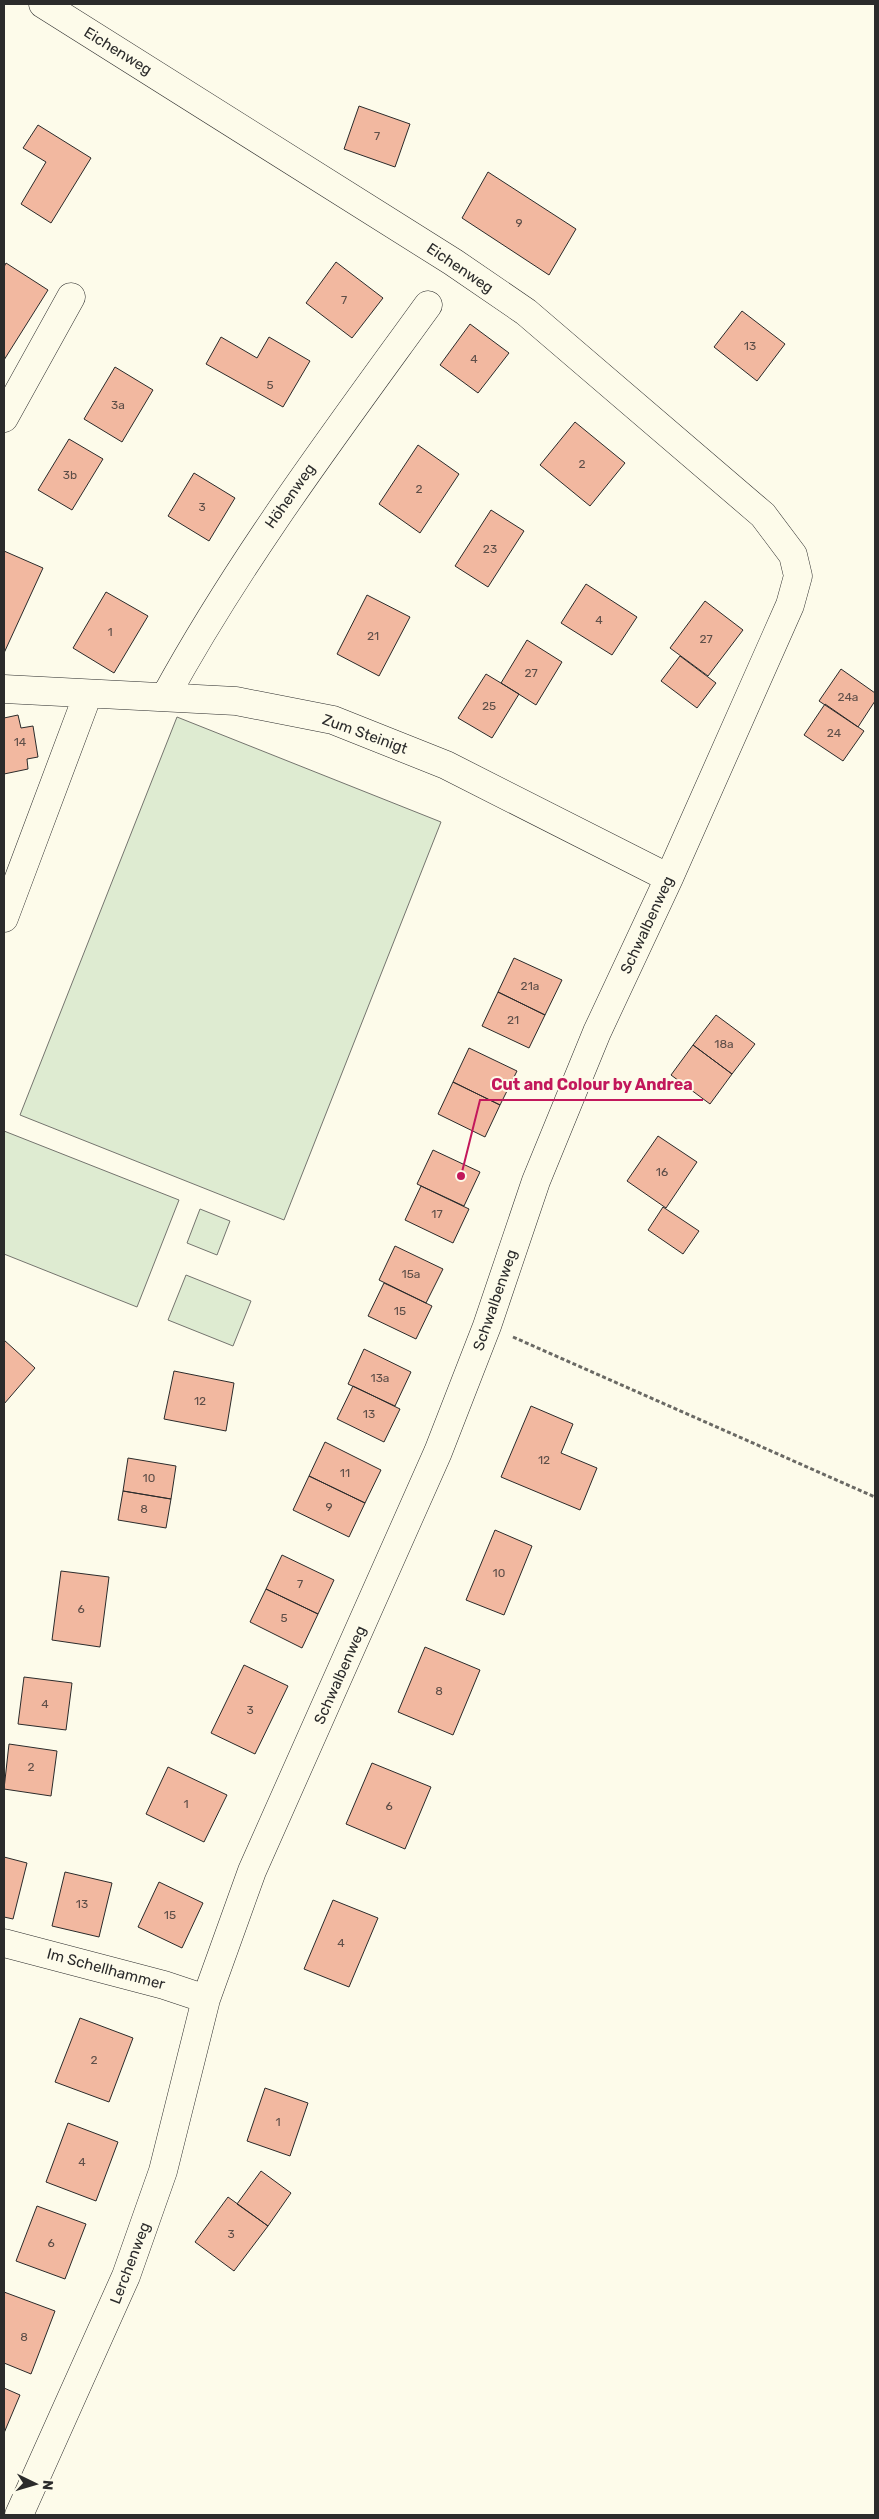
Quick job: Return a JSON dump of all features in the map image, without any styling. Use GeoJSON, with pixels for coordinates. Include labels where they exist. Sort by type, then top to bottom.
{"type":"FeatureCollection","features":[{"type":"Feature","properties":{"kind":"street","name":"Eichenweg"},"geometry":{"type":"LineString","coordinates":[[43,4],[453,262],[526,312],[763,515],[793,555],[798,576],[790,605]]}},
{"type":"Feature","properties":{"kind":"street"},"geometry":{"type":"LineString","coordinates":[[4,418],[71,297]]}},
{"type":"Feature","properties":{"kind":"street","name":"Höhenweg"},"geometry":{"type":"LineString","coordinates":[[165,697],[195,642],[269,526],[428,305]]}},
{"type":"Feature","properties":{"kind":"street","name":"Schwalbenweg"},"geometry":{"type":"LineString","coordinates":[[206,1999],[252,1871],[434,1461],[487,1326],[544,1163],[597,1032],[669,878],[790,605]]}},
{"type":"Feature","properties":{"kind":"street","name":"Zum Steinigt"},"geometry":{"type":"LineString","coordinates":[[4,689],[236,700],[333,720],[446,765],[669,878]]}},
{"type":"Feature","properties":{"kind":"street"},"geometry":{"type":"LineString","coordinates":[[4,918],[88,694]]}},
{"type":"Feature","properties":{"kind":"street","name":"Im Schellhammer"},"geometry":{"type":"LineString","coordinates":[[4,1943],[164,1985],[206,1999]]}},
{"type":"Feature","properties":{"kind":"street","name":"Lerchenweg"},"geometry":{"type":"LineString","coordinates":[[19,2515],[126,2276],[163,2171],[206,1999]]}},
{"type":"Feature","properties":{"kind":"path"},"geometry":{"type":"LineString","coordinates":[[487,1326],[581,1365],[712,1426],[875,1497]]}},
{"type":"Feature","properties":{"kind":"green space"},"geometry":{"type":"Polygon","coordinates":[[[177,717],[441,822],[284,1220],[20,1115],[177,717]]]}},
{"type":"Feature","properties":{"kind":"green space"},"geometry":{"type":"Polygon","coordinates":[[[4,1131],[179,1200],[137,1307],[4,1254],[4,1131]]]}},
{"type":"Feature","properties":{"kind":"green space"},"geometry":{"type":"Polygon","coordinates":[[[200,1209],[230,1221],[217,1255],[187,1243],[200,1209]]]}},
{"type":"Feature","properties":{"kind":"green space"},"geometry":{"type":"Polygon","coordinates":[[[186,1275],[251,1301],[233,1346],[168,1320],[186,1275]]]}},
{"type":"Feature","properties":{"kind":"building"},"geometry":{"type":"Polygon","coordinates":[[[359,106],[410,124],[395,167],[344,149],[359,106]]]}},
{"type":"Feature","properties":{"kind":"building"},"geometry":{"type":"Polygon","coordinates":[[[38,125],[91,158],[51,223],[21,204],[46,162],[23,148],[38,125]]]}},
{"type":"Feature","properties":{"kind":"building"},"geometry":{"type":"Polygon","coordinates":[[[488,172],[576,229],[549,275],[462,218],[488,172]]]}},
{"type":"Feature","properties":{"kind":"building"},"geometry":{"type":"Polygon","coordinates":[[[336,262],[383,298],[352,338],[306,303],[336,262]]]}},
{"type":"Feature","properties":{"kind":"building"},"geometry":{"type":"Polygon","coordinates":[[[6,263],[48,290],[4,360],[4,267],[6,263]]]}},
{"type":"Feature","properties":{"kind":"building"},"geometry":{"type":"Polygon","coordinates":[[[742,311],[785,344],[757,381],[714,347],[742,311]]]}},
{"type":"Feature","properties":{"kind":"building"},"geometry":{"type":"Polygon","coordinates":[[[470,324],[509,353],[478,393],[440,365],[470,324]]]}},
{"type":"Feature","properties":{"kind":"building"},"geometry":{"type":"Polygon","coordinates":[[[221,337],[257,358],[269,337],[310,361],[283,407],[206,364],[221,337]]]}},
{"type":"Feature","properties":{"kind":"building"},"geometry":{"type":"Polygon","coordinates":[[[115,367],[153,390],[122,442],[84,419],[115,367]]]}},
{"type":"Feature","properties":{"kind":"building"},"geometry":{"type":"Polygon","coordinates":[[[575,422],[625,463],[590,506],[540,465],[575,422]]]}},
{"type":"Feature","properties":{"kind":"building"},"geometry":{"type":"Polygon","coordinates":[[[69,439],[103,459],[72,510],[38,490],[69,439]]]}},
{"type":"Feature","properties":{"kind":"building"},"geometry":{"type":"Polygon","coordinates":[[[418,445],[459,474],[420,533],[379,504],[418,445]]]}},
{"type":"Feature","properties":{"kind":"building"},"geometry":{"type":"Polygon","coordinates":[[[194,473],[235,498],[209,541],[168,516],[194,473]]]}},
{"type":"Feature","properties":{"kind":"building"},"geometry":{"type":"Polygon","coordinates":[[[491,510],[524,531],[488,587],[455,566],[491,510]]]}},
{"type":"Feature","properties":{"kind":"building"},"geometry":{"type":"Polygon","coordinates":[[[4,551],[43,568],[4,653],[4,551]]]}},
{"type":"Feature","properties":{"kind":"building"},"geometry":{"type":"Polygon","coordinates":[[[586,584],[637,617],[612,655],[561,623],[586,584]]]}},
{"type":"Feature","properties":{"kind":"building"},"geometry":{"type":"Polygon","coordinates":[[[106,592],[148,616],[114,673],[73,648],[106,592]]]}},
{"type":"Feature","properties":{"kind":"building"},"geometry":{"type":"Polygon","coordinates":[[[367,595],[410,617],[379,676],[337,654],[367,595]]]}},
{"type":"Feature","properties":{"kind":"building"},"geometry":{"type":"Polygon","coordinates":[[[705,601],[743,630],[708,676],[670,648],[705,601]]]}},
{"type":"Feature","properties":{"kind":"building"},"geometry":{"type":"Polygon","coordinates":[[[527,640],[562,662],[536,705],[501,683],[527,640]]]}},
{"type":"Feature","properties":{"kind":"building"},"geometry":{"type":"Polygon","coordinates":[[[680,656],[716,683],[697,708],[661,681],[680,656]]]}},
{"type":"Feature","properties":{"kind":"building"},"geometry":{"type":"Polygon","coordinates":[[[841,669],[875,693],[875,701],[858,727],[819,701],[841,669]]]}},
{"type":"Feature","properties":{"kind":"building"},"geometry":{"type":"Polygon","coordinates":[[[486,674],[519,694],[492,738],[458,718],[486,674]]]}},
{"type":"Feature","properties":{"kind":"building"},"geometry":{"type":"Polygon","coordinates":[[[825,704],[864,731],[843,761],[804,735],[825,704]]]}},
{"type":"Feature","properties":{"kind":"building"},"geometry":{"type":"Polygon","coordinates":[[[18,715],[21,728],[33,726],[38,757],[27,759],[28,769],[4,774],[4,718],[18,715]]]}},
{"type":"Feature","properties":{"kind":"building"},"geometry":{"type":"Polygon","coordinates":[[[514,958],[562,980],[545,1015],[498,992],[514,958]]]}},
{"type":"Feature","properties":{"kind":"building"},"geometry":{"type":"Polygon","coordinates":[[[498,992],[545,1015],[529,1048],[482,1026],[498,992]]]}},
{"type":"Feature","properties":{"kind":"building"},"geometry":{"type":"Polygon","coordinates":[[[716,1015],[755,1044],[732,1074],[693,1045],[716,1015]]]}},
{"type":"Feature","properties":{"kind":"building"},"geometry":{"type":"Polygon","coordinates":[[[693,1045],[732,1074],[710,1104],[671,1075],[693,1045]]]}},
{"type":"Feature","properties":{"kind":"building"},"geometry":{"type":"Polygon","coordinates":[[[469,1048],[517,1071],[500,1105],[453,1082],[469,1048]]]}},
{"type":"Feature","properties":{"kind":"building"},"geometry":{"type":"Polygon","coordinates":[[[453,1082],[500,1105],[485,1137],[438,1114],[453,1082]]]}},
{"type":"Feature","properties":{"kind":"building"},"geometry":{"type":"Polygon","coordinates":[[[658,1136],[697,1162],[666,1208],[627,1181],[658,1136]]]}},
{"type":"Feature","properties":{"kind":"building"},"geometry":{"type":"Polygon","coordinates":[[[433,1150],[480,1172],[464,1206],[417,1184],[433,1150]]]}},
{"type":"Feature","properties":{"kind":"building"},"geometry":{"type":"Polygon","coordinates":[[[421,1186],[469,1209],[453,1243],[405,1220],[421,1186]]]}},
{"type":"Feature","properties":{"kind":"building"},"geometry":{"type":"Polygon","coordinates":[[[663,1207],[699,1231],[683,1254],[648,1230],[663,1207]]]}},
{"type":"Feature","properties":{"kind":"building"},"geometry":{"type":"Polygon","coordinates":[[[395,1246],[443,1269],[426,1303],[379,1280],[395,1246]]]}},
{"type":"Feature","properties":{"kind":"building"},"geometry":{"type":"Polygon","coordinates":[[[384,1283],[432,1306],[416,1339],[368,1316],[384,1283]]]}},
{"type":"Feature","properties":{"kind":"building"},"geometry":{"type":"Polygon","coordinates":[[[4,1340],[35,1368],[4,1404],[4,1340]]]}},
{"type":"Feature","properties":{"kind":"building"},"geometry":{"type":"Polygon","coordinates":[[[364,1349],[411,1372],[395,1406],[348,1384],[364,1349]]]}},
{"type":"Feature","properties":{"kind":"building"},"geometry":{"type":"Polygon","coordinates":[[[174,1371],[234,1383],[226,1431],[164,1419],[174,1371]]]}},
{"type":"Feature","properties":{"kind":"building"},"geometry":{"type":"Polygon","coordinates":[[[353,1386],[400,1409],[384,1442],[337,1419],[353,1386]]]}},
{"type":"Feature","properties":{"kind":"building"},"geometry":{"type":"Polygon","coordinates":[[[531,1406],[573,1424],[561,1453],[597,1468],[580,1510],[501,1477],[531,1406]]]}},
{"type":"Feature","properties":{"kind":"building"},"geometry":{"type":"Polygon","coordinates":[[[325,1442],[381,1470],[365,1503],[309,1476],[325,1442]]]}},
{"type":"Feature","properties":{"kind":"building"},"geometry":{"type":"Polygon","coordinates":[[[128,1458],[176,1466],[171,1499],[123,1491],[128,1458]]]}},
{"type":"Feature","properties":{"kind":"building"},"geometry":{"type":"Polygon","coordinates":[[[309,1476],[365,1503],[349,1537],[293,1510],[309,1476]]]}},
{"type":"Feature","properties":{"kind":"building"},"geometry":{"type":"Polygon","coordinates":[[[123,1491],[171,1499],[166,1528],[118,1520],[123,1491]]]}},
{"type":"Feature","properties":{"kind":"building"},"geometry":{"type":"Polygon","coordinates":[[[495,1530],[532,1546],[504,1615],[466,1600],[495,1530]]]}},
{"type":"Feature","properties":{"kind":"building"},"geometry":{"type":"Polygon","coordinates":[[[282,1555],[334,1580],[318,1614],[266,1589],[282,1555]]]}},
{"type":"Feature","properties":{"kind":"building"},"geometry":{"type":"Polygon","coordinates":[[[61,1571],[109,1577],[100,1647],[52,1640],[61,1571]]]}},
{"type":"Feature","properties":{"kind":"building"},"geometry":{"type":"Polygon","coordinates":[[[266,1589],[318,1614],[302,1648],[250,1622],[266,1589]]]}},
{"type":"Feature","properties":{"kind":"building"},"geometry":{"type":"Polygon","coordinates":[[[425,1647],[480,1670],[453,1735],[398,1712],[425,1647]]]}},
{"type":"Feature","properties":{"kind":"building"},"geometry":{"type":"Polygon","coordinates":[[[244,1665],[288,1686],[255,1754],[211,1733],[244,1665]]]}},
{"type":"Feature","properties":{"kind":"building"},"geometry":{"type":"Polygon","coordinates":[[[24,1677],[72,1683],[66,1730],[18,1724],[24,1677]]]}},
{"type":"Feature","properties":{"kind":"building"},"geometry":{"type":"Polygon","coordinates":[[[9,1744],[57,1751],[51,1796],[4,1789],[9,1744]]]}},
{"type":"Feature","properties":{"kind":"building"},"geometry":{"type":"Polygon","coordinates":[[[372,1763],[431,1787],[405,1849],[346,1824],[372,1763]]]}},
{"type":"Feature","properties":{"kind":"building"},"geometry":{"type":"Polygon","coordinates":[[[168,1767],[227,1795],[204,1842],[146,1814],[168,1767]]]}},
{"type":"Feature","properties":{"kind":"building"},"geometry":{"type":"Polygon","coordinates":[[[4,1857],[27,1863],[13,1919],[4,1917],[4,1857]]]}},
{"type":"Feature","properties":{"kind":"building"},"geometry":{"type":"Polygon","coordinates":[[[65,1872],[112,1883],[99,1937],[52,1926],[65,1872]]]}},
{"type":"Feature","properties":{"kind":"building"},"geometry":{"type":"Polygon","coordinates":[[[159,1882],[203,1903],[182,1948],[138,1927],[159,1882]]]}},
{"type":"Feature","properties":{"kind":"building"},"geometry":{"type":"Polygon","coordinates":[[[333,1900],[378,1918],[349,1987],[304,1969],[333,1900]]]}},
{"type":"Feature","properties":{"kind":"building"},"geometry":{"type":"Polygon","coordinates":[[[80,2018],[133,2038],[109,2102],[55,2082],[80,2018]]]}},
{"type":"Feature","properties":{"kind":"building"},"geometry":{"type":"Polygon","coordinates":[[[265,2088],[308,2103],[290,2156],[247,2141],[265,2088]]]}},
{"type":"Feature","properties":{"kind":"building"},"geometry":{"type":"Polygon","coordinates":[[[68,2123],[118,2142],[96,2201],[46,2182],[68,2123]]]}},
{"type":"Feature","properties":{"kind":"building"},"geometry":{"type":"Polygon","coordinates":[[[261,2171],[291,2193],[268,2226],[237,2204],[261,2171]]]}},
{"type":"Feature","properties":{"kind":"building"},"geometry":{"type":"Polygon","coordinates":[[[228,2197],[268,2226],[234,2271],[195,2242],[228,2197]]]}},
{"type":"Feature","properties":{"kind":"building"},"geometry":{"type":"Polygon","coordinates":[[[37,2206],[86,2224],[65,2279],[16,2261],[37,2206]]]}},
{"type":"Feature","properties":{"kind":"building"},"geometry":{"type":"Polygon","coordinates":[[[4,2292],[55,2311],[31,2374],[4,2363],[4,2292]]]}},
{"type":"Feature","properties":{"kind":"building"},"geometry":{"type":"Polygon","coordinates":[[[4,2388],[20,2395],[4,2433],[4,2388]]]}},
{"type":"Feature","properties":{"kind":"place","name":"Cut and Colour by Andrea"},"geometry":{"type":"Point","coordinates":[461,1176]}}]}
